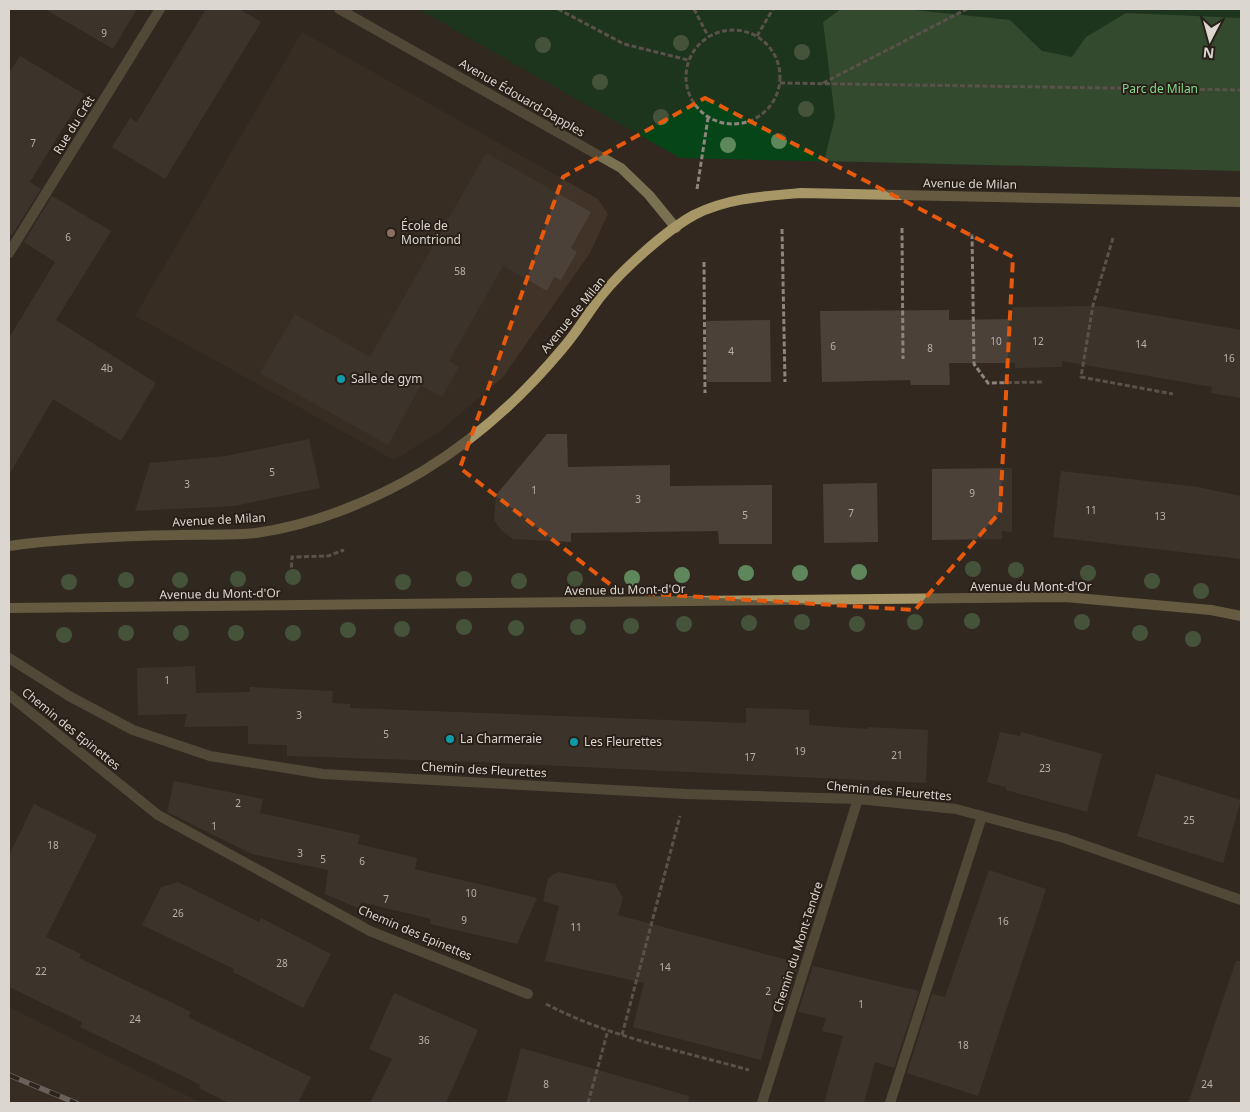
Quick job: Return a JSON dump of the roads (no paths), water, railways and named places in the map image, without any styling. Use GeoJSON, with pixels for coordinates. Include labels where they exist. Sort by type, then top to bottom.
{"type":"FeatureCollection","features":[{"type":"Feature","properties":{"kind":"street","name":"Rue du Crêt"},"geometry":{"type":"LineString","coordinates":[[9,254],[160,9]]}},
{"type":"Feature","properties":{"kind":"street","name":"Avenue Édouard-Dapples"},"geometry":{"type":"LineString","coordinates":[[339,9],[621,168],[649,195],[676,228]]}},
{"type":"Feature","properties":{"kind":"street","name":"Avenue de Milan"},"geometry":{"type":"LineString","coordinates":[[9,546],[85,537],[255,533],[305,522],[336,512],[381,493],[422,472],[465,442],[526,390],[565,346],[602,295],[645,251],[694,215],[718,206],[750,198],[801,193],[1241,202]]}},
{"type":"Feature","properties":{"kind":"street","name":"Avenue du Mont-d'Or"},"geometry":{"type":"LineString","coordinates":[[9,608],[1065,597],[1211,610],[1241,616]]}},
{"type":"Feature","properties":{"kind":"street","name":"Chemin des Fleurettes"},"geometry":{"type":"LineString","coordinates":[[9,658],[69,696],[133,730],[210,756],[323,774],[686,794],[858,799],[956,809],[1064,838],[1241,900]]}},
{"type":"Feature","properties":{"kind":"street","name":"Chemin des Epinettes"},"geometry":{"type":"LineString","coordinates":[[9,695],[158,815],[370,931],[528,994]]}},
{"type":"Feature","properties":{"kind":"street","name":"Chemin du Mont-Tendre"},"geometry":{"type":"LineString","coordinates":[[762,1103],[858,799]]}},
{"type":"Feature","properties":{"kind":"street"},"geometry":{"type":"LineString","coordinates":[[890,1103],[982,816]]}},
{"type":"Feature","properties":{"kind":"railway"},"geometry":{"type":"LineString","coordinates":[[9,1075],[76,1103]]}},
{"type":"Feature","properties":{"kind":"place","name":"École de Montriond"},"geometry":{"type":"Point","coordinates":[391,233]}},
{"type":"Feature","properties":{"kind":"place","name":"Salle de gym"},"geometry":{"type":"Point","coordinates":[341,379]}},
{"type":"Feature","properties":{"kind":"place","name":"La Charmeraie"},"geometry":{"type":"Point","coordinates":[450,739]}},
{"type":"Feature","properties":{"kind":"place","name":"Les Fleurettes"},"geometry":{"type":"Point","coordinates":[574,742]}},
{"type":"Feature","properties":{"kind":"park label","name":"Parc de Milan"},"geometry":{"type":"Point","coordinates":[1160,89]}}]}
